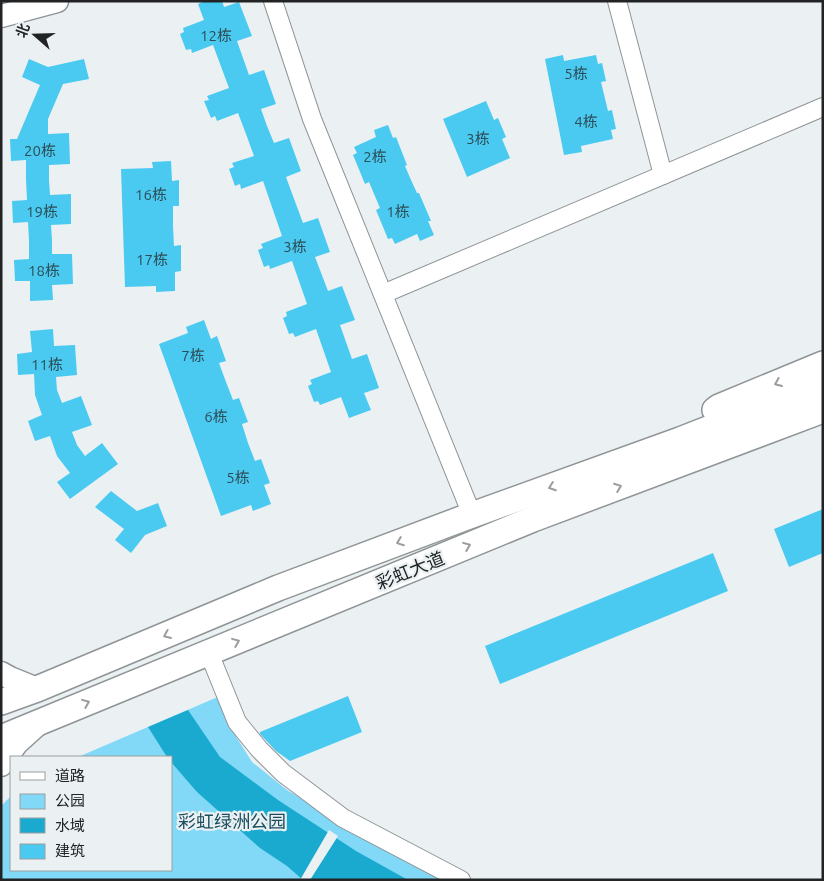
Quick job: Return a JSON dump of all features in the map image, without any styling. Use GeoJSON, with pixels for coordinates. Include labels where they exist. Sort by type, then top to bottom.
{"type":"FeatureCollection","features":[{"type":"Feature","properties":{"kind":"main road"},"geometry":{"type":"LineString","coordinates":[[680,440],[719,407],[823,364]]}},
{"type":"Feature","properties":{"kind":"main road","name":"彩虹大道"},"geometry":{"type":"LineString","coordinates":[[1,702],[37,689],[278,588],[680,440],[823,384]]}},
{"type":"Feature","properties":{"kind":"main road","name":"彩虹大道"},"geometry":{"type":"LineString","coordinates":[[1,738],[533,519],[823,410]]}},
{"type":"Feature","properties":{"kind":"street"},"geometry":{"type":"LineString","coordinates":[[1,16],[56,1]]}},
{"type":"Feature","properties":{"kind":"street"},"geometry":{"type":"LineString","coordinates":[[273,1],[312,119],[472,515]]}},
{"type":"Feature","properties":{"kind":"street"},"geometry":{"type":"LineString","coordinates":[[617,1],[663,175]]}},
{"type":"Feature","properties":{"kind":"street"},"geometry":{"type":"LineString","coordinates":[[383,294],[823,107]]}},
{"type":"Feature","properties":{"kind":"street"},"geometry":{"type":"LineString","coordinates":[[209,653],[237,722],[259,749],[284,773],[343,818],[461,880]]}},
{"type":"Feature","properties":{"kind":"street"},"geometry":{"type":"LineString","coordinates":[[1,672],[10,678],[37,689]]}},
{"type":"Feature","properties":{"kind":"street"},"geometry":{"type":"LineString","coordinates":[[1,765],[17,743],[40,722]]}},
{"type":"Feature","properties":{"kind":"green space","name":"彩虹绿洲公园"},"geometry":{"type":"Polygon","coordinates":[[[220,696],[232,730],[252,762],[287,790],[378,844],[445,880],[1,880],[1,806],[10,797],[10,871],[172,871],[172,756],[80,756],[220,696]]]}},
{"type":"Feature","properties":{"kind":"water"},"geometry":{"type":"Polygon","coordinates":[[[188,710],[220,757],[278,800],[356,851],[408,880],[303,880],[287,866],[260,848],[197,792],[172,763],[172,756],[166,756],[148,727],[188,710]]]}},
{"type":"Feature","properties":{"kind":"pier"},"geometry":{"type":"Polygon","coordinates":[[[329,830],[338,836],[310,880],[300,880],[329,830]]]}},
{"type":"Feature","properties":{"kind":"building"},"geometry":{"type":"Polygon","coordinates":[[[205,1],[222,1],[224,7],[239,2],[252,36],[237,41],[249,75],[264,70],[276,104],[261,109],[267,126],[274,143],[289,138],[301,171],[286,177],[303,223],[318,218],[330,252],[315,257],[328,291],[342,286],[355,320],[340,325],[352,359],[367,354],[379,388],[364,393],[371,410],[349,418],[341,397],[320,405],[318,401],[314,402],[308,386],[312,384],[310,380],[331,372],[316,329],[295,337],[293,333],[289,334],[283,318],[287,316],[286,312],[307,304],[292,261],[270,269],[269,265],[264,267],[258,250],[263,248],[261,244],[282,236],[263,181],[241,189],[240,184],[235,186],[229,169],[234,167],[232,163],[254,156],[246,134],[238,113],[217,121],[215,116],[211,118],[204,101],[209,100],[207,96],[229,88],[213,45],[192,53],[191,49],[186,50],[180,34],[184,32],[183,28],[204,20],[198,4],[205,1]]]}},
{"type":"Feature","properties":{"kind":"building"},"geometry":{"type":"Polygon","coordinates":[[[563,55],[564,61],[596,55],[598,64],[602,63],[606,81],[601,82],[608,111],[612,110],[616,129],[611,130],[613,139],[581,146],[582,152],[564,155],[545,59],[563,55]]]}},
{"type":"Feature","properties":{"kind":"building"},"geometry":{"type":"Polygon","coordinates":[[[29,59],[48,67],[84,59],[89,79],[63,84],[48,119],[48,134],[69,133],[70,164],[49,165],[50,195],[71,194],[71,224],[51,225],[52,254],[72,254],[73,284],[52,285],[53,300],[30,301],[30,281],[15,281],[14,260],[29,259],[29,241],[28,222],[13,223],[12,201],[27,200],[26,160],[11,161],[10,139],[17,139],[40,85],[22,77],[29,59]]]}},
{"type":"Feature","properties":{"kind":"building"},"geometry":{"type":"Polygon","coordinates":[[[486,101],[494,120],[498,118],[506,137],[502,139],[510,158],[467,177],[443,119],[486,101]]]}},
{"type":"Feature","properties":{"kind":"building"},"geometry":{"type":"Polygon","coordinates":[[[388,125],[393,138],[396,137],[407,165],[405,166],[431,221],[428,221],[434,235],[420,241],[417,234],[395,244],[392,238],[388,239],[376,210],[380,208],[369,182],[365,184],[353,155],[357,153],[354,147],[376,137],[374,130],[388,125]]]}},
{"type":"Feature","properties":{"kind":"building"},"geometry":{"type":"Polygon","coordinates":[[[171,161],[172,181],[179,180],[179,206],[173,206],[174,246],[181,245],[181,271],[175,272],[175,291],[156,292],[156,286],[125,287],[121,169],[153,168],[152,162],[171,161]]]}},
{"type":"Feature","properties":{"kind":"building"},"geometry":{"type":"Polygon","coordinates":[[[204,320],[211,339],[217,336],[226,361],[219,363],[233,400],[239,398],[248,422],[242,424],[255,461],[261,459],[270,483],[264,485],[271,504],[253,511],[251,505],[221,516],[159,344],[188,333],[186,327],[204,320]]]}},
{"type":"Feature","properties":{"kind":"building"},"geometry":{"type":"Polygon","coordinates":[[[53,329],[54,346],[75,345],[77,375],[56,377],[57,390],[62,403],[81,396],[92,425],[72,432],[77,445],[85,456],[102,443],[118,464],[70,499],[57,482],[70,473],[57,456],[50,436],[35,441],[28,421],[42,415],[35,395],[34,374],[18,375],[17,354],[32,352],[30,331],[53,329]]]}},
{"type":"Feature","properties":{"kind":"building"},"geometry":{"type":"Polygon","coordinates":[[[111,491],[137,511],[158,503],[167,526],[145,535],[131,553],[115,540],[124,529],[95,507],[111,491]]]}},
{"type":"Feature","properties":{"kind":"building"},"geometry":{"type":"Polygon","coordinates":[[[823,509],[823,553],[789,567],[774,529],[823,509]]]}},
{"type":"Feature","properties":{"kind":"building"},"geometry":{"type":"Polygon","coordinates":[[[713,553],[728,591],[500,684],[485,646],[713,553]]]}},
{"type":"Feature","properties":{"kind":"building"},"geometry":{"type":"Polygon","coordinates":[[[348,696],[362,732],[290,761],[276,751],[260,734],[260,732],[348,696]]]}}]}
